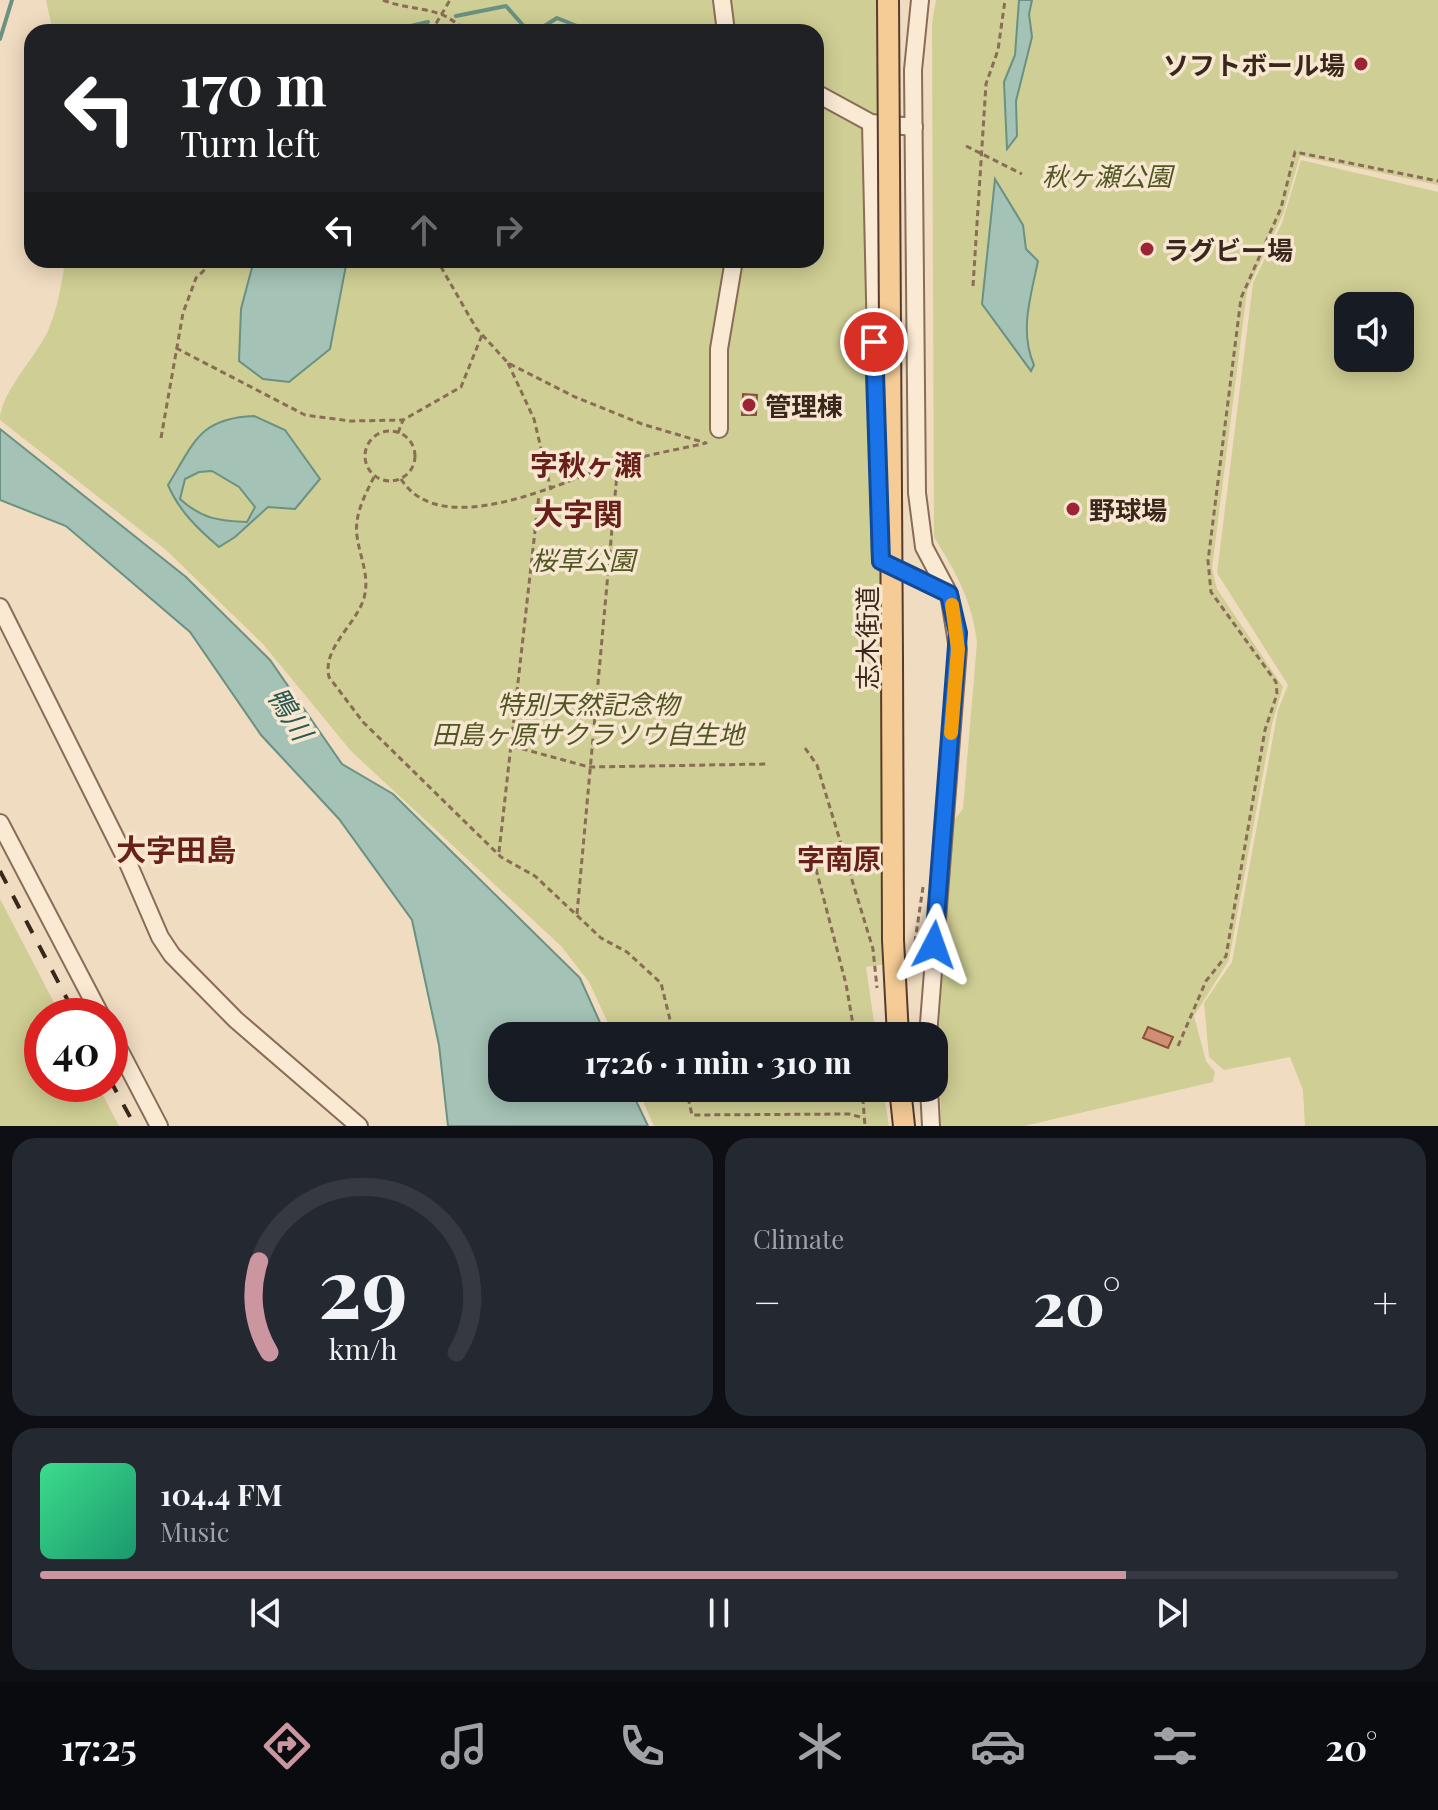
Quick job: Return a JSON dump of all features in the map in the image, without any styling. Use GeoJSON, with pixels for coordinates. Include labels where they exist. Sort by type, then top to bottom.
{"type":"FeatureCollection","features":[{"type":"Feature","properties":{"kind":"main road","name":"志木街道"},"geometry":{"type":"LineString","coordinates":[[888,0],[893,940],[897,1022]]}},
{"type":"Feature","properties":{"kind":"main road"},"geometry":{"type":"LineString","coordinates":[[901,1102],[904,1126]]}},
{"type":"Feature","properties":{"kind":"street"},"geometry":{"type":"LineString","coordinates":[[722,0],[725,24]]}},
{"type":"Feature","properties":{"kind":"street"},"geometry":{"type":"LineString","coordinates":[[920,0],[914,58],[918,514],[924,547],[949,594],[958,649],[929,1022]]}},
{"type":"Feature","properties":{"kind":"street"},"geometry":{"type":"LineString","coordinates":[[824,97],[871,123],[914,127]]}},
{"type":"Feature","properties":{"kind":"street"},"geometry":{"type":"LineString","coordinates":[[871,123],[881,561],[949,594]]}},
{"type":"Feature","properties":{"kind":"street"},"geometry":{"type":"LineString","coordinates":[[719,429],[719,349],[733,268]]}},
{"type":"Feature","properties":{"kind":"street"},"geometry":{"type":"LineString","coordinates":[[0,607],[128,863],[160,937],[172,955],[236,1020],[359,1126]]}},
{"type":"Feature","properties":{"kind":"street"},"geometry":{"type":"LineString","coordinates":[[0,823],[92,998]]}},
{"type":"Feature","properties":{"kind":"street"},"geometry":{"type":"LineString","coordinates":[[128,1067],[159,1126]]}},
{"type":"Feature","properties":{"kind":"street"},"geometry":{"type":"LineString","coordinates":[[930,1102],[931,1126]]}},
{"type":"Feature","properties":{"kind":"path"},"geometry":{"type":"LineString","coordinates":[[383,0],[401,8],[442,14],[456,24]]}},
{"type":"Feature","properties":{"kind":"path"},"geometry":{"type":"LineString","coordinates":[[436,24],[450,0]]}},
{"type":"Feature","properties":{"kind":"path"},"geometry":{"type":"LineString","coordinates":[[973,286],[986,84],[998,50],[1005,0]]}},
{"type":"Feature","properties":{"kind":"path"},"geometry":{"type":"LineString","coordinates":[[966,146],[1022,174]]}},
{"type":"Feature","properties":{"kind":"path"},"geometry":{"type":"LineString","coordinates":[[1178,1046],[1206,981],[1226,956],[1265,730],[1277,694],[1276,682],[1211,592],[1209,576],[1208,561],[1241,298],[1281,208],[1295,152],[1438,181]]}},
{"type":"Feature","properties":{"kind":"path"},"geometry":{"type":"LineString","coordinates":[[161,438],[183,313],[196,278],[207,268]]}},
{"type":"Feature","properties":{"kind":"path"},"geometry":{"type":"LineString","coordinates":[[442,268],[482,335],[508,363],[534,419],[551,490]]}},
{"type":"Feature","properties":{"kind":"path"},"geometry":{"type":"LineString","coordinates":[[176,348],[305,415],[350,421],[403,420],[461,387],[482,335]]}},
{"type":"Feature","properties":{"kind":"path"},"geometry":{"type":"LineString","coordinates":[[401,479],[417,494],[452,506],[469,507],[539,495],[618,463],[706,443],[575,397],[508,363]]}},
{"type":"Feature","properties":{"kind":"path"},"geometry":{"type":"LineString","coordinates":[[398,433],[403,420]]}},
{"type":"Feature","properties":{"kind":"path"},"geometry":{"type":"LineString","coordinates":[[382,432],[398,433],[409,440],[415,459],[413,468],[401,479],[388,482],[374,477],[366,464],[367,445],[382,432]]}},
{"type":"Feature","properties":{"kind":"path"},"geometry":{"type":"LineString","coordinates":[[577,916],[618,463]]}},
{"type":"Feature","properties":{"kind":"path"},"geometry":{"type":"LineString","coordinates":[[374,477],[357,522],[366,571],[363,599],[354,621],[333,649],[327,668],[329,677],[363,722],[501,857],[535,876],[601,938],[627,952],[661,983],[671,1022]]}},
{"type":"Feature","properties":{"kind":"path"},"geometry":{"type":"LineString","coordinates":[[499,852],[539,495]]}},
{"type":"Feature","properties":{"kind":"path"},"geometry":{"type":"LineString","coordinates":[[512,746],[589,767],[767,764]]}},
{"type":"Feature","properties":{"kind":"path"},"geometry":{"type":"LineString","coordinates":[[805,748],[817,765],[873,949],[878,993]]}},
{"type":"Feature","properties":{"kind":"path"},"geometry":{"type":"LineString","coordinates":[[816,869],[846,984],[853,1022]]}},
{"type":"Feature","properties":{"kind":"path"},"geometry":{"type":"LineString","coordinates":[[689,1102],[692,1115],[849,1114],[864,1118]]}},
{"type":"Feature","properties":{"kind":"path"},"geometry":{"type":"LineString","coordinates":[[863,1102],[865,1126]]}},
{"type":"Feature","properties":{"kind":"green space","name":"桜草公園"},"geometry":{"type":"Polygon","coordinates":[[[46,0],[879,0],[886,964],[866,967],[874,1022],[608,1022],[589,982],[561,946],[351,751],[263,644],[166,550],[0,420],[1,410],[51,325],[64,268],[824,268],[824,24],[51,24],[46,0]]]}},
{"type":"Feature","properties":{"kind":"green space","name":"秋ヶ瀬公園"},"geometry":{"type":"Polygon","coordinates":[[[936,0],[1438,0],[1438,185],[1300,156],[1283,214],[1247,291],[1212,568],[1217,589],[1283,687],[1272,724],[1229,960],[1194,1016],[1206,1061],[1215,1072],[1213,1082],[1024,1126],[941,1126],[941,1102],[948,1102],[948,1022],[939,1022],[953,821],[963,809],[977,642],[962,587],[934,537],[932,23],[936,0]]]}},
{"type":"Feature","properties":{"kind":"green space"},"geometry":{"type":"Polygon","coordinates":[[[1301,160],[1438,192],[1438,1126],[1305,1126],[1303,1090],[1290,1057],[1224,1070],[1209,1057],[1204,1003],[1232,962],[1278,710],[1288,685],[1217,573],[1253,283],[1282,223],[1301,160]]]}},
{"type":"Feature","properties":{"kind":"green space"},"geometry":{"type":"Polygon","coordinates":[[[0,899],[52,998],[24,998],[24,1102],[106,1102],[119,1126],[0,1126],[0,899]]]}},
{"type":"Feature","properties":{"kind":"green space"},"geometry":{"type":"Polygon","coordinates":[[[643,1102],[885,1102],[889,1126],[654,1126],[643,1102]]]}},
{"type":"Feature","properties":{"kind":"water"},"geometry":{"type":"Polygon","coordinates":[[[1019,0],[1032,0],[1029,14],[1032,37],[1016,101],[1017,136],[1007,149],[1004,82],[1015,55],[1019,0]]]}},
{"type":"Feature","properties":{"kind":"water"},"geometry":{"type":"Polygon","coordinates":[[[995,179],[1023,225],[1026,249],[1038,261],[1027,326],[1034,365],[1031,371],[982,304],[995,179]]]}},
{"type":"Feature","properties":{"kind":"water"},"geometry":{"type":"Polygon","coordinates":[[[252,268],[345,268],[330,349],[289,382],[263,379],[239,361],[241,309],[252,268]]]}},
{"type":"Feature","properties":{"kind":"water"},"geometry":{"type":"Polygon","coordinates":[[[254,416],[285,430],[320,479],[295,509],[268,507],[219,547],[190,519],[168,485],[200,436],[221,422],[254,416]],[[212,471],[199,472],[185,479],[180,499],[211,518],[247,522],[255,507],[239,487],[212,471]]]}},
{"type":"Feature","properties":{"kind":"water","name":"鴨川"},"geometry":{"type":"Polygon","coordinates":[[[0,429],[186,577],[270,660],[342,764],[393,794],[580,978],[600,1022],[488,1022],[488,1102],[637,1102],[648,1126],[448,1126],[439,1045],[412,920],[339,819],[261,735],[190,632],[66,526],[0,500],[0,429]]]}},
{"type":"Feature","properties":{"kind":"building","name":"管理棟"},"geometry":{"type":"Polygon","coordinates":[[[743,394],[757,395],[756,415],[742,415],[743,394]]]}},
{"type":"Feature","properties":{"kind":"building"},"geometry":{"type":"Polygon","coordinates":[[[1148,1027],[1173,1037],[1168,1048],[1143,1038],[1148,1027]]]}},
{"type":"Feature","properties":{"kind":"waterway"},"geometry":{"type":"LineString","coordinates":[[0,39],[12,0]]}},
{"type":"Feature","properties":{"kind":"waterway"},"geometry":{"type":"LineString","coordinates":[[456,16],[506,6],[522,24]]}},
{"type":"Feature","properties":{"kind":"waterway"},"geometry":{"type":"LineString","coordinates":[[548,24],[557,18],[572,24]]}},
{"type":"Feature","properties":{"kind":"waterway"},"geometry":{"type":"LineString","coordinates":[[419,24],[428,22]]}},
{"type":"Feature","properties":{"kind":"railway"},"geometry":{"type":"LineString","coordinates":[[0,871],[67,998]]}},
{"type":"Feature","properties":{"kind":"railway"},"geometry":{"type":"LineString","coordinates":[[122,1102],[135,1126]]}},
{"type":"Feature","properties":{"kind":"slow traffic"},"geometry":{"type":"LineString","coordinates":[[951,733],[958,649],[952,605]]}},
{"type":"Feature","properties":{"kind":"place","name":"ソフトボール場"},"geometry":{"type":"Point","coordinates":[1361,64]}},
{"type":"Feature","properties":{"kind":"place","name":"ラグビー場"},"geometry":{"type":"Point","coordinates":[1147,249]}},
{"type":"Feature","properties":{"kind":"place","name":"管理棟"},"geometry":{"type":"Point","coordinates":[749,405]}},
{"type":"Feature","properties":{"kind":"place","name":"野球場"},"geometry":{"type":"Point","coordinates":[1073,509]}},
{"type":"Feature","properties":{"kind":"district","name":"字秋ヶ瀬"},"geometry":{"type":"Point","coordinates":[586,463]}},
{"type":"Feature","properties":{"kind":"district","name":"大字関"},"geometry":{"type":"Point","coordinates":[578,513]}},
{"type":"Feature","properties":{"kind":"district","name":"大字田島"},"geometry":{"type":"Point","coordinates":[176,849]}},
{"type":"Feature","properties":{"kind":"district","name":"字南原"},"geometry":{"type":"Point","coordinates":[839,857]}},
{"type":"Feature","properties":{"kind":"route"},"geometry":{"type":"LineString","coordinates":[[874,342],[878,544],[881,561],[949,594],[958,633],[934,945]]}},
{"type":"Feature","properties":{"kind":"park label","name":"特別天然記念物 田島ヶ原サクラソウ自生地"},"geometry":{"type":"Point","coordinates":[588,718]}}]}
